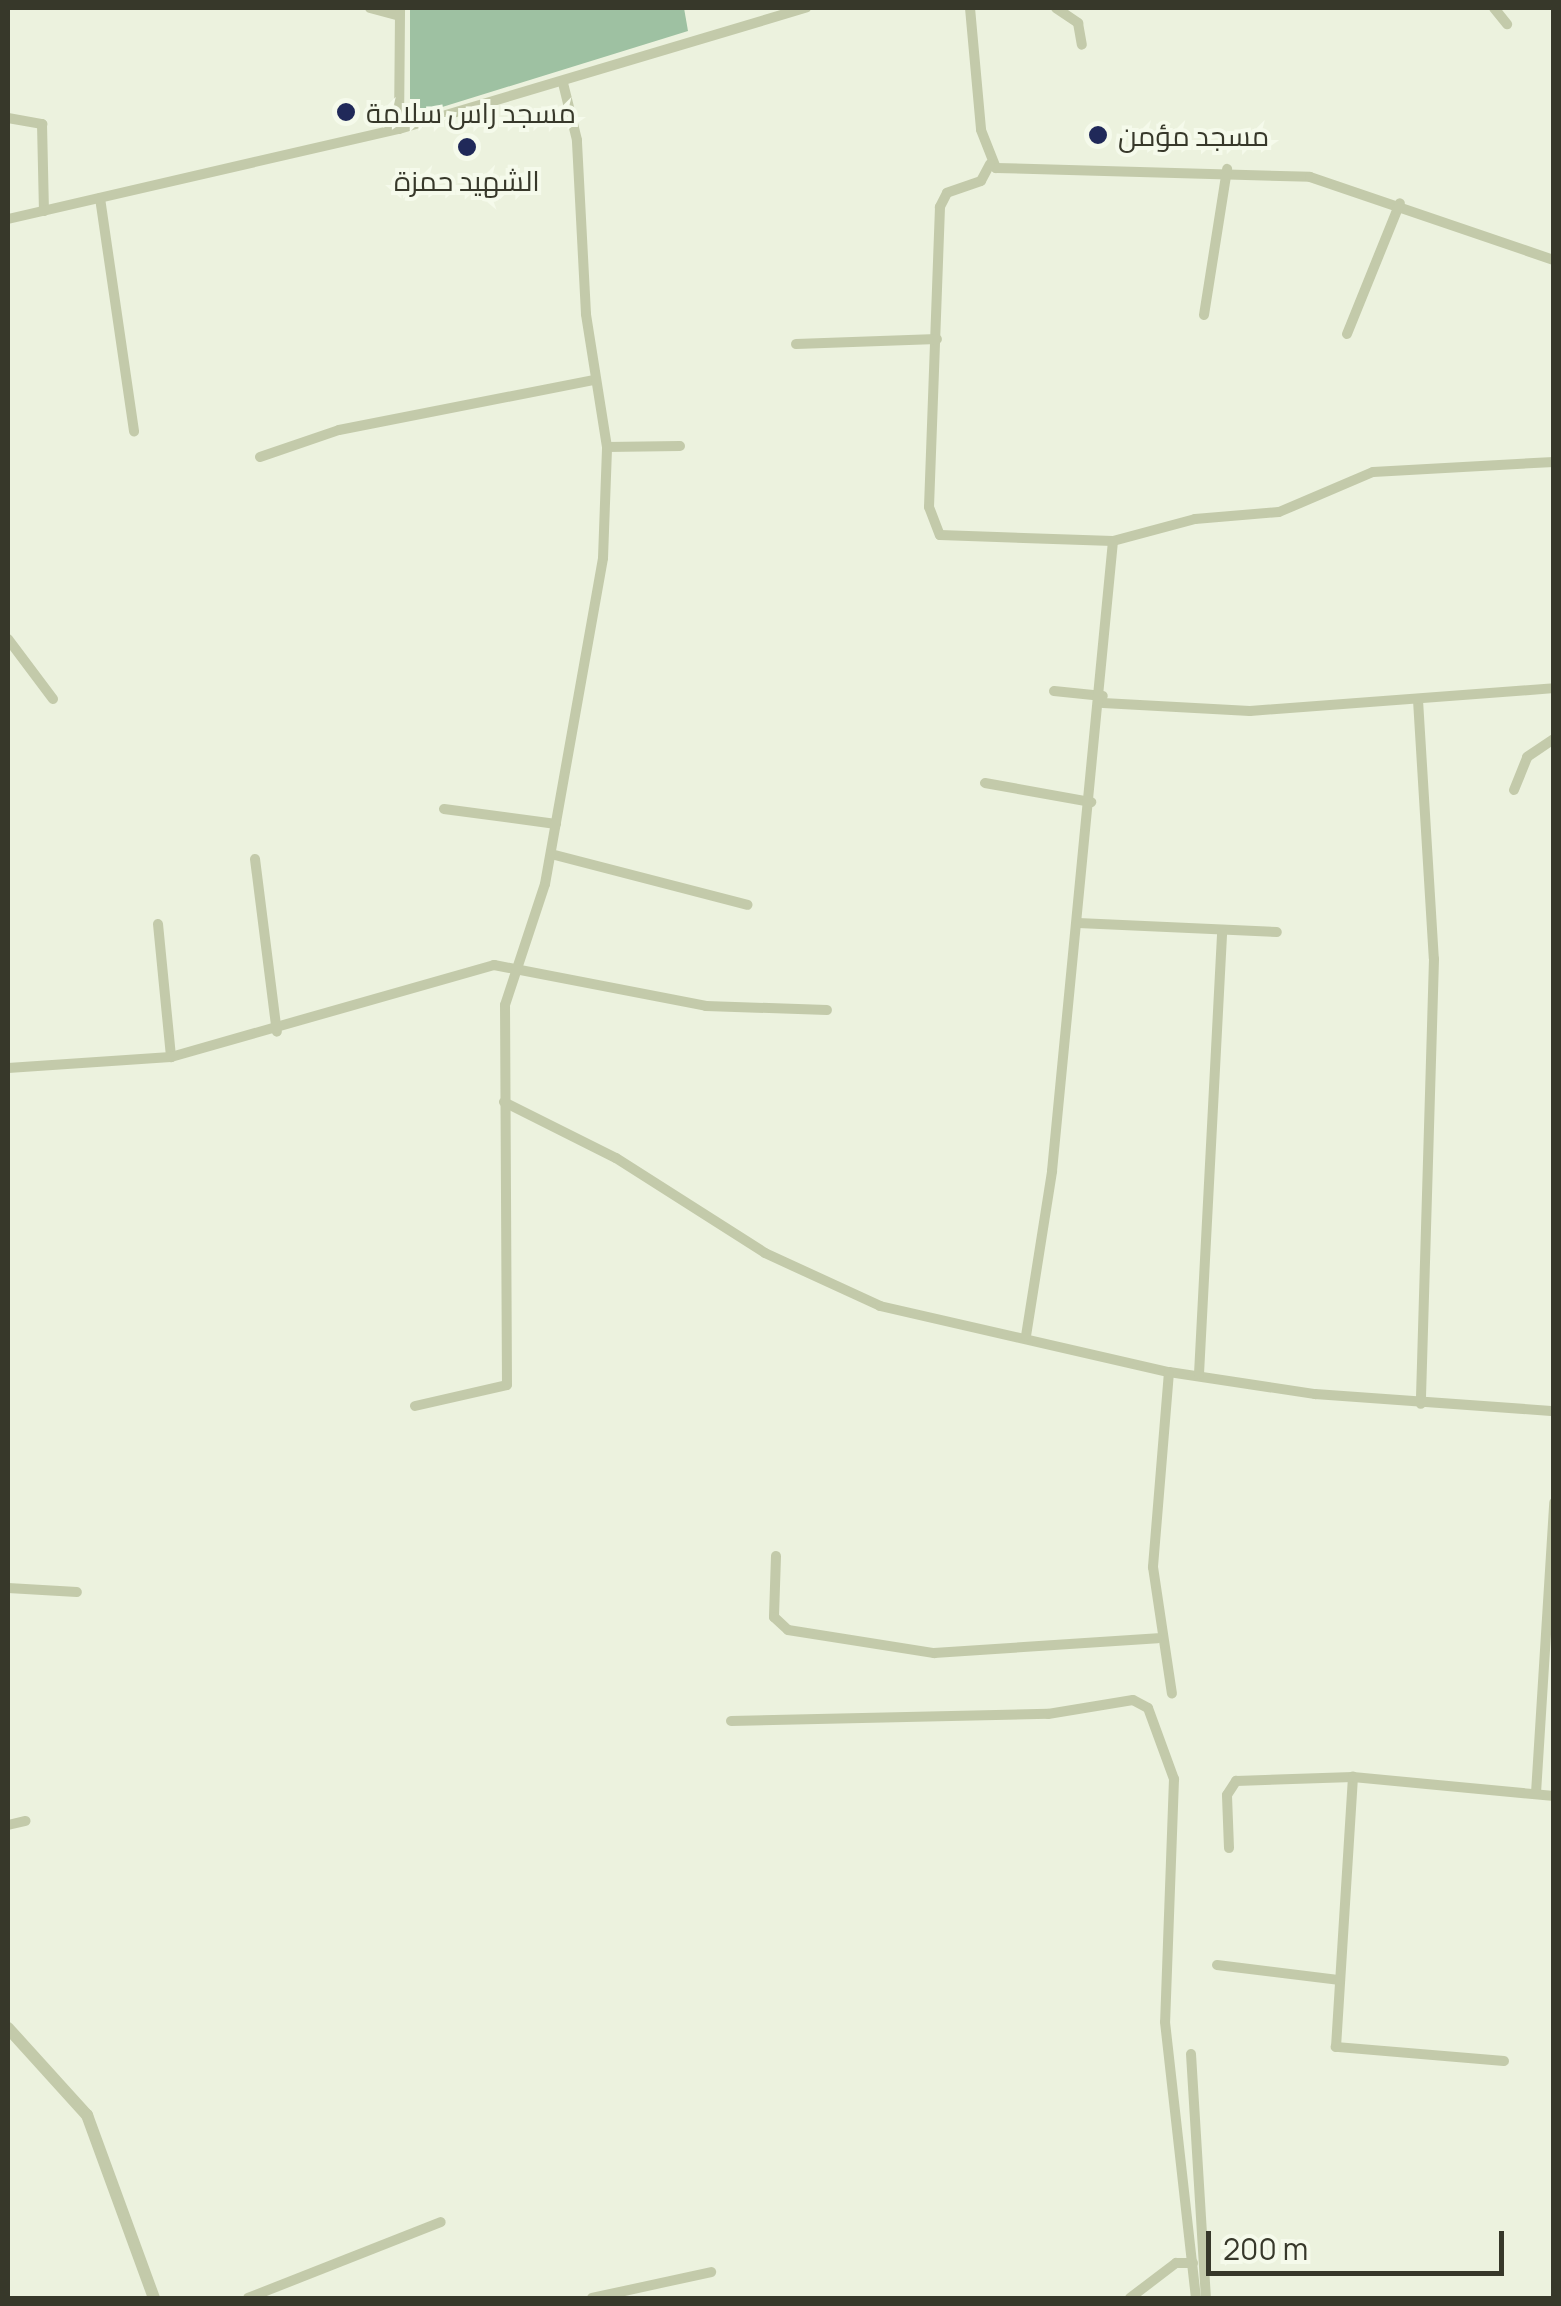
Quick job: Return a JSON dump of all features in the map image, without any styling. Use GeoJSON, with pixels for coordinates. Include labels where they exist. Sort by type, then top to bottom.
{"type":"FeatureCollection","features":[{"type":"Feature","properties":{"kind":"street"},"geometry":{"type":"LineString","coordinates":[[370,8],[399,12],[399,129]]}},
{"type":"Feature","properties":{"kind":"street"},"geometry":{"type":"LineString","coordinates":[[8,219],[399,129],[806,8]]}},
{"type":"Feature","properties":{"kind":"street"},"geometry":{"type":"LineString","coordinates":[[970,8],[990,164],[981,181],[942,200],[935,530],[1112,542],[1174,522],[1280,512],[1373,472],[1554,462]]}},
{"type":"Feature","properties":{"kind":"street"},"geometry":{"type":"LineString","coordinates":[[1056,8],[1078,24],[1082,45]]}},
{"type":"Feature","properties":{"kind":"street"},"geometry":{"type":"LineString","coordinates":[[1494,8],[1506,24]]}},
{"type":"Feature","properties":{"kind":"street"},"geometry":{"type":"LineString","coordinates":[[415,1406],[507,1385],[504,1102],[512,969],[551,854],[603,558],[607,447],[594,380],[577,140],[563,83]]}},
{"type":"Feature","properties":{"kind":"street"},"geometry":{"type":"LineString","coordinates":[[8,118],[42,124],[44,210]]}},
{"type":"Feature","properties":{"kind":"street"},"geometry":{"type":"LineString","coordinates":[[990,164],[1013,172],[1228,169],[1310,177],[1400,203],[1554,260]]}},
{"type":"Feature","properties":{"kind":"street"},"geometry":{"type":"LineString","coordinates":[[1204,315],[1228,169]]}},
{"type":"Feature","properties":{"kind":"street"},"geometry":{"type":"LineString","coordinates":[[100,198],[134,432]]}},
{"type":"Feature","properties":{"kind":"street"},"geometry":{"type":"LineString","coordinates":[[1348,334],[1400,203]]}},
{"type":"Feature","properties":{"kind":"street"},"geometry":{"type":"LineString","coordinates":[[796,344],[937,339]]}},
{"type":"Feature","properties":{"kind":"street"},"geometry":{"type":"LineString","coordinates":[[260,456],[338,430],[594,380]]}},
{"type":"Feature","properties":{"kind":"street"},"geometry":{"type":"LineString","coordinates":[[607,447],[680,446]]}},
{"type":"Feature","properties":{"kind":"street"},"geometry":{"type":"LineString","coordinates":[[1026,1336],[1103,699],[1112,542]]}},
{"type":"Feature","properties":{"kind":"street"},"geometry":{"type":"LineString","coordinates":[[8,639],[53,699]]}},
{"type":"Feature","properties":{"kind":"street"},"geometry":{"type":"LineString","coordinates":[[1054,692],[1250,712],[1554,688]]}},
{"type":"Feature","properties":{"kind":"street"},"geometry":{"type":"LineString","coordinates":[[1418,700],[1434,959],[1421,1404]]}},
{"type":"Feature","properties":{"kind":"street"},"geometry":{"type":"LineString","coordinates":[[1514,790],[1527,758],[1554,739]]}},
{"type":"Feature","properties":{"kind":"street"},"geometry":{"type":"LineString","coordinates":[[985,783],[1091,802]]}},
{"type":"Feature","properties":{"kind":"street"},"geometry":{"type":"LineString","coordinates":[[444,809],[556,824]]}},
{"type":"Feature","properties":{"kind":"street"},"geometry":{"type":"LineString","coordinates":[[551,854],[748,905]]}},
{"type":"Feature","properties":{"kind":"street"},"geometry":{"type":"LineString","coordinates":[[255,860],[277,1032]]}},
{"type":"Feature","properties":{"kind":"street"},"geometry":{"type":"LineString","coordinates":[[1078,922],[1222,933],[1277,932]]}},
{"type":"Feature","properties":{"kind":"street"},"geometry":{"type":"LineString","coordinates":[[158,924],[171,1057]]}},
{"type":"Feature","properties":{"kind":"street"},"geometry":{"type":"LineString","coordinates":[[1199,1374],[1222,933]]}},
{"type":"Feature","properties":{"kind":"street"},"geometry":{"type":"LineString","coordinates":[[8,1068],[171,1057],[277,1032],[441,978],[512,969],[706,1006],[827,1010]]}},
{"type":"Feature","properties":{"kind":"street"},"geometry":{"type":"LineString","coordinates":[[504,1102],[846,1292],[1169,1372],[1421,1404],[1554,1412]]}},
{"type":"Feature","properties":{"kind":"street"},"geometry":{"type":"LineString","coordinates":[[1169,1372],[1153,1530],[1157,1638],[1172,1694]]}},
{"type":"Feature","properties":{"kind":"street"},"geometry":{"type":"LineString","coordinates":[[1536,1792],[1551,1650],[1554,1503]]}},
{"type":"Feature","properties":{"kind":"street"},"geometry":{"type":"LineString","coordinates":[[776,1556],[774,1617],[788,1630],[926,1652],[1157,1638]]}},
{"type":"Feature","properties":{"kind":"street"},"geometry":{"type":"LineString","coordinates":[[8,1588],[77,1592]]}},
{"type":"Feature","properties":{"kind":"street"},"geometry":{"type":"LineString","coordinates":[[731,1720],[1048,1714],[1132,1700],[1148,1708],[1174,1779],[1165,2010],[1196,2298]]}},
{"type":"Feature","properties":{"kind":"street"},"geometry":{"type":"LineString","coordinates":[[1353,1777],[1340,1980],[1341,2052],[1504,2062]]}},
{"type":"Feature","properties":{"kind":"street"},"geometry":{"type":"LineString","coordinates":[[1229,1848],[1227,1795],[1236,1781],[1353,1777],[1554,1796]]}},
{"type":"Feature","properties":{"kind":"street"},"geometry":{"type":"LineString","coordinates":[[8,1825],[26,1821]]}},
{"type":"Feature","properties":{"kind":"street"},"geometry":{"type":"LineString","coordinates":[[1217,1965],[1340,1980]]}},
{"type":"Feature","properties":{"kind":"street"},"geometry":{"type":"LineString","coordinates":[[8,2028],[87,2115],[154,2298]]}},
{"type":"Feature","properties":{"kind":"street"},"geometry":{"type":"LineString","coordinates":[[1191,2054],[1206,2298]]}},
{"type":"Feature","properties":{"kind":"street"},"geometry":{"type":"LineString","coordinates":[[248,2298],[441,2222]]}},
{"type":"Feature","properties":{"kind":"street"},"geometry":{"type":"LineString","coordinates":[[1130,2298],[1176,2263],[1193,2263]]}},
{"type":"Feature","properties":{"kind":"street"},"geometry":{"type":"LineString","coordinates":[[592,2298],[711,2272]]}},
{"type":"Feature","properties":{"kind":"green space"},"geometry":{"type":"Polygon","coordinates":[[[410,8],[684,8],[688,31],[410,117],[410,8]]]}},
{"type":"Feature","properties":{"kind":"place","name":"مسجد راس سلامة"},"geometry":{"type":"Point","coordinates":[346,112]}},
{"type":"Feature","properties":{"kind":"place","name":"مسجد مؤمن"},"geometry":{"type":"Point","coordinates":[1098,135]}},
{"type":"Feature","properties":{"kind":"place","name":"الشهيد حمزة"},"geometry":{"type":"Point","coordinates":[467,147]}}]}
